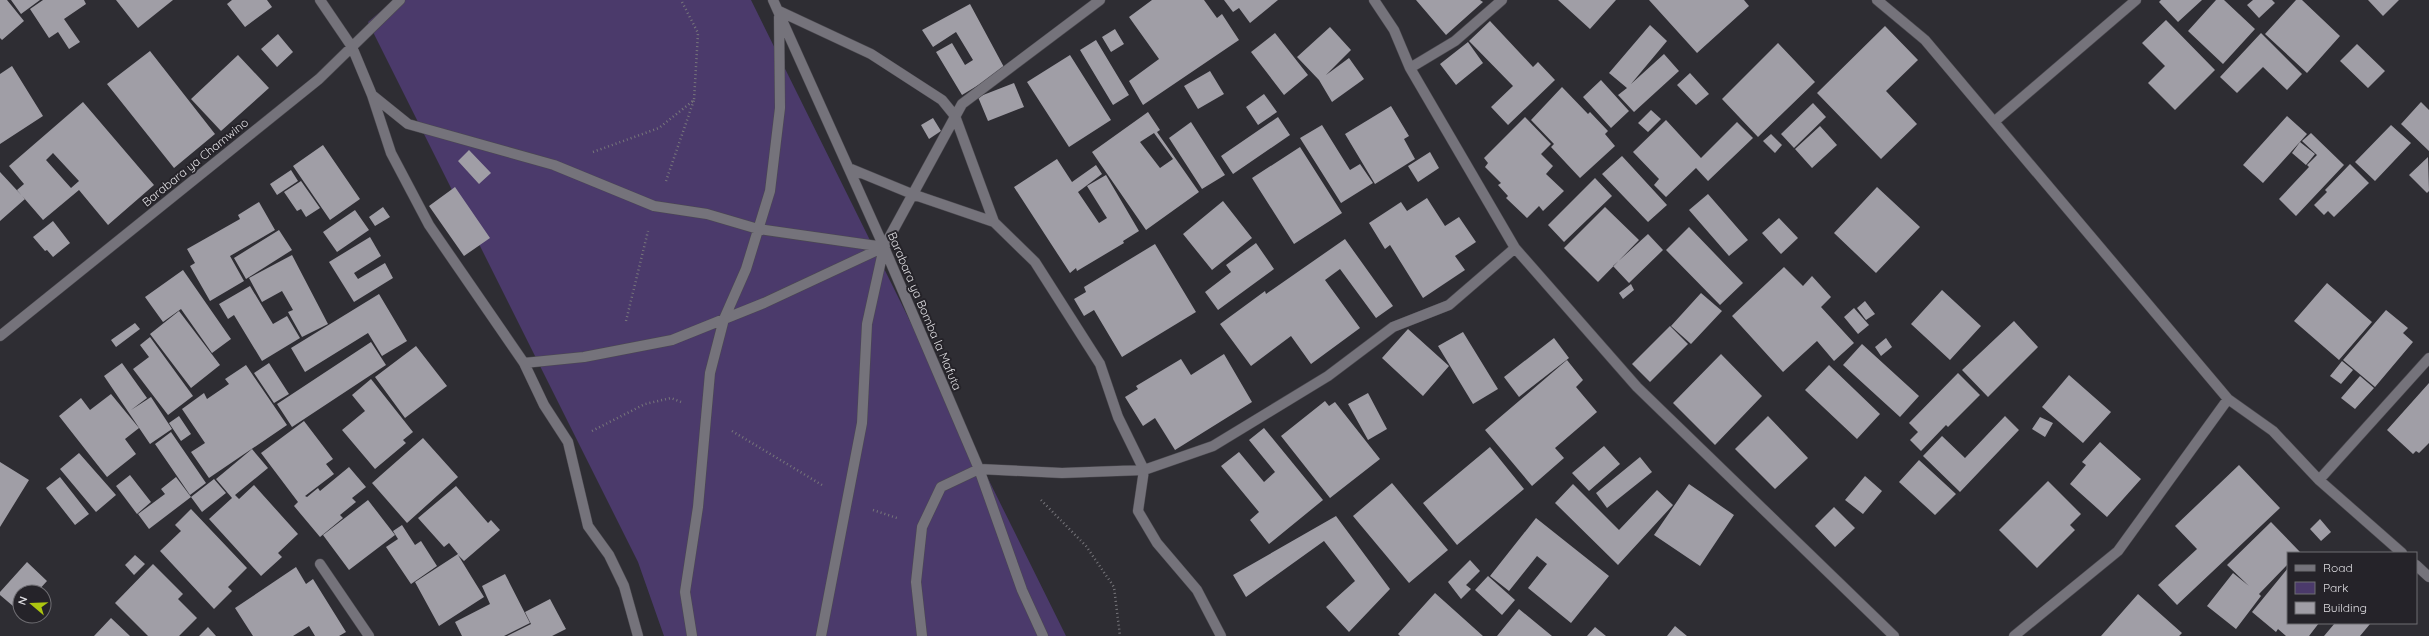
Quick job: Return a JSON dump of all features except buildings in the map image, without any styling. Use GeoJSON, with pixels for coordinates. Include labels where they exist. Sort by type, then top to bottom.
{"type":"FeatureCollection","features":[{"type":"Feature","properties":{"kind":"street"},"geometry":{"type":"LineString","coordinates":[[320,0],[352,47],[372,95],[391,153],[429,225],[524,363],[544,405],[568,442],[588,526],[609,555],[624,586],[638,636]]}},
{"type":"Feature","properties":{"kind":"street","name":"Barabara ya Chamwino"},"geometry":{"type":"LineString","coordinates":[[0,336],[319,79],[400,0]]}},
{"type":"Feature","properties":{"kind":"street","name":"Barabara ya Bomba la Mafuta"},"geometry":{"type":"LineString","coordinates":[[773,0],[884,247],[979,469],[1022,590],[1043,636]]}},
{"type":"Feature","properties":{"kind":"street"},"geometry":{"type":"LineString","coordinates":[[692,636],[685,592],[698,507],[710,373],[724,319],[746,269],[770,190],[780,108],[779,11],[777,0]]}},
{"type":"Feature","properties":{"kind":"street"},"geometry":{"type":"LineString","coordinates":[[821,636],[862,423],[867,324],[884,247],[962,104],[1100,0]]}},
{"type":"Feature","properties":{"kind":"street"},"geometry":{"type":"LineString","coordinates":[[1374,0],[1394,30],[1410,68],[1515,248],[1637,387],[1894,636]]}},
{"type":"Feature","properties":{"kind":"street"},"geometry":{"type":"LineString","coordinates":[[1410,68],[1455,41],[1502,0]]}},
{"type":"Feature","properties":{"kind":"street"},"geometry":{"type":"LineString","coordinates":[[1877,0],[1925,40],[1995,121],[2228,399],[2273,431],[2319,480],[2401,552]]}},
{"type":"Feature","properties":{"kind":"street"},"geometry":{"type":"LineString","coordinates":[[1995,121],[2136,0]]}},
{"type":"Feature","properties":{"kind":"street"},"geometry":{"type":"LineString","coordinates":[[779,11],[871,54],[942,100],[955,116],[994,222]]}},
{"type":"Feature","properties":{"kind":"street"},"geometry":{"type":"LineString","coordinates":[[372,95],[408,124],[554,165],[654,206],[707,214],[758,229],[884,247]]}},
{"type":"Feature","properties":{"kind":"street"},"geometry":{"type":"LineString","coordinates":[[849,168],[912,194],[952,206],[994,222],[1035,262],[1100,364],[1118,417],[1144,470],[1138,511],[1157,543],[1197,590],[1220,636]]}},
{"type":"Feature","properties":{"kind":"street"},"geometry":{"type":"LineString","coordinates":[[524,363],[584,357],[672,340],[724,319],[884,247]]}},
{"type":"Feature","properties":{"kind":"street"},"geometry":{"type":"LineString","coordinates":[[922,636],[916,582],[922,527],[941,487],[979,469],[1062,473],[1144,470],[1213,446],[1328,376],[1393,327],[1449,305],[1515,248]]}},
{"type":"Feature","properties":{"kind":"street"},"geometry":{"type":"LineString","coordinates":[[2319,480],[2429,358]]}},
{"type":"Feature","properties":{"kind":"street"},"geometry":{"type":"LineString","coordinates":[[2014,636],[2118,551],[2228,399]]}},
{"type":"Feature","properties":{"kind":"street"},"geometry":{"type":"LineString","coordinates":[[320,564],[370,636]]}},
{"type":"Feature","properties":{"kind":"street"},"geometry":{"type":"LineString","coordinates":[[2417,566],[2429,577]]}},
{"type":"Feature","properties":{"kind":"path"},"geometry":{"type":"LineString","coordinates":[[554,165],[659,128],[694,100],[698,32],[681,0]]}},
{"type":"Feature","properties":{"kind":"path"},"geometry":{"type":"LineString","coordinates":[[568,442],[645,404],[671,398],[706,414],[846,500],[922,527]]}},
{"type":"Feature","properties":{"kind":"path"},"geometry":{"type":"LineString","coordinates":[[1017,471],[1047,508],[1086,546],[1114,587],[1120,636]]}},
{"type":"Feature","properties":{"kind":"green space"},"geometry":{"type":"Polygon","coordinates":[[[394,0],[751,0],[1066,636],[664,636],[638,562],[368,22],[394,0]]]}}]}
